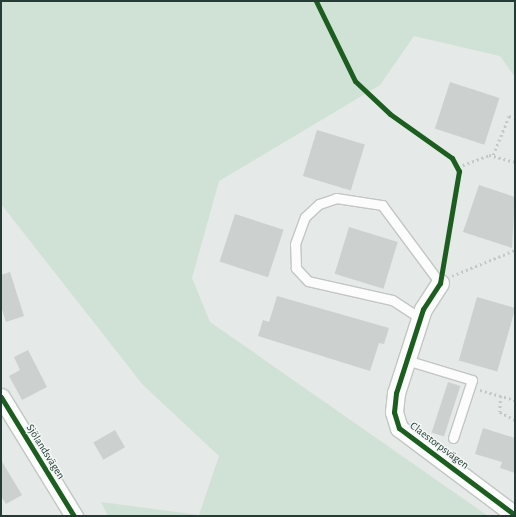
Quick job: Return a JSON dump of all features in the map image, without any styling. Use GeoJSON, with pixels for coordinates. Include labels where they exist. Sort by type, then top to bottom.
{"type":"FeatureCollection","features":[{"type":"Feature","properties":{"kind":"street","name":"Claestorpsvägen"},"geometry":{"type":"LineString","coordinates":[[440,283],[420,318],[396,393],[394,412],[399,428],[515,514]]}},
{"type":"Feature","properties":{"kind":"street","name":"Sjölandsvägen"},"geometry":{"type":"LineString","coordinates":[[1,397],[74,516]]}},
{"type":"Feature","properties":{"kind":"lane"},"geometry":{"type":"LineString","coordinates":[[420,318],[392,300],[308,280],[296,268],[295,244],[305,217],[319,204],[336,198],[382,205],[440,283]]}},
{"type":"Feature","properties":{"kind":"lane"},"geometry":{"type":"LineString","coordinates":[[406,360],[472,380],[453,438]]}},
{"type":"Feature","properties":{"kind":"path"},"geometry":{"type":"LineString","coordinates":[[493,155],[509,116],[515,118]]}},
{"type":"Feature","properties":{"kind":"path"},"geometry":{"type":"LineString","coordinates":[[458,167],[493,155],[515,162]]}},
{"type":"Feature","properties":{"kind":"path"},"geometry":{"type":"LineString","coordinates":[[452,158],[458,167],[459,177]]}},
{"type":"Feature","properties":{"kind":"path"},"geometry":{"type":"LineString","coordinates":[[440,283],[476,264],[515,250]]}},
{"type":"Feature","properties":{"kind":"path"},"geometry":{"type":"LineString","coordinates":[[470,386],[515,400]]}},
{"type":"Feature","properties":{"kind":"path"},"geometry":{"type":"LineString","coordinates":[[501,396],[500,412],[515,420]]}},
{"type":"Feature","properties":{"kind":"green space"},"geometry":{"type":"Polygon","coordinates":[[[1,1],[515,1],[515,77],[500,56],[414,36],[380,85],[219,181],[192,278],[210,322],[488,516],[108,516],[101,502],[199,515],[219,456],[143,385],[1,204],[1,1]]]}},
{"type":"Feature","properties":{"kind":"building"},"geometry":{"type":"Polygon","coordinates":[[[450,82],[499,98],[484,145],[435,129],[450,82]]]}},
{"type":"Feature","properties":{"kind":"building"},"geometry":{"type":"Polygon","coordinates":[[[317,130],[365,145],[351,191],[303,176],[317,130]]]}},
{"type":"Feature","properties":{"kind":"building"},"geometry":{"type":"Polygon","coordinates":[[[479,185],[515,197],[512,248],[463,232],[479,185]]]}},
{"type":"Feature","properties":{"kind":"building"},"geometry":{"type":"Polygon","coordinates":[[[235,214],[284,230],[268,277],[220,262],[235,214]]]}},
{"type":"Feature","properties":{"kind":"building"},"geometry":{"type":"Polygon","coordinates":[[[349,227],[398,242],[383,289],[335,274],[349,227]]]}},
{"type":"Feature","properties":{"kind":"building"},"geometry":{"type":"Polygon","coordinates":[[[10,272],[24,316],[6,322],[1,306],[1,275],[10,272]]]}},
{"type":"Feature","properties":{"kind":"building"},"geometry":{"type":"Polygon","coordinates":[[[277,296],[389,328],[384,344],[379,343],[370,371],[258,336],[263,320],[269,322],[277,296]]]}},
{"type":"Feature","properties":{"kind":"building"},"geometry":{"type":"Polygon","coordinates":[[[477,297],[515,308],[497,371],[459,360],[477,297]]]}},
{"type":"Feature","properties":{"kind":"building"},"geometry":{"type":"Polygon","coordinates":[[[28,350],[47,387],[22,400],[9,376],[20,370],[14,357],[28,350]]]}},
{"type":"Feature","properties":{"kind":"building"},"geometry":{"type":"Polygon","coordinates":[[[448,382],[460,386],[444,436],[432,432],[448,382]]]}},
{"type":"Feature","properties":{"kind":"building"},"geometry":{"type":"Polygon","coordinates":[[[483,428],[515,438],[515,473],[500,468],[502,462],[475,454],[483,428]]]}},
{"type":"Feature","properties":{"kind":"building"},"geometry":{"type":"Polygon","coordinates":[[[115,430],[125,447],[103,460],[93,442],[115,430]]]}},
{"type":"Feature","properties":{"kind":"building"},"geometry":{"type":"Polygon","coordinates":[[[1,460],[22,495],[6,504],[1,496],[1,460]]]}},
{"type":"Feature","properties":{"kind":"cycle path"},"geometry":{"type":"LineString","coordinates":[[316,1],[355,81],[390,114],[452,158],[459,171],[440,283],[423,309],[396,393],[394,412],[399,428],[515,515]]}},
{"type":"Feature","properties":{"kind":"cycle path"},"geometry":{"type":"LineString","coordinates":[[1,397],[74,516]]}}]}
